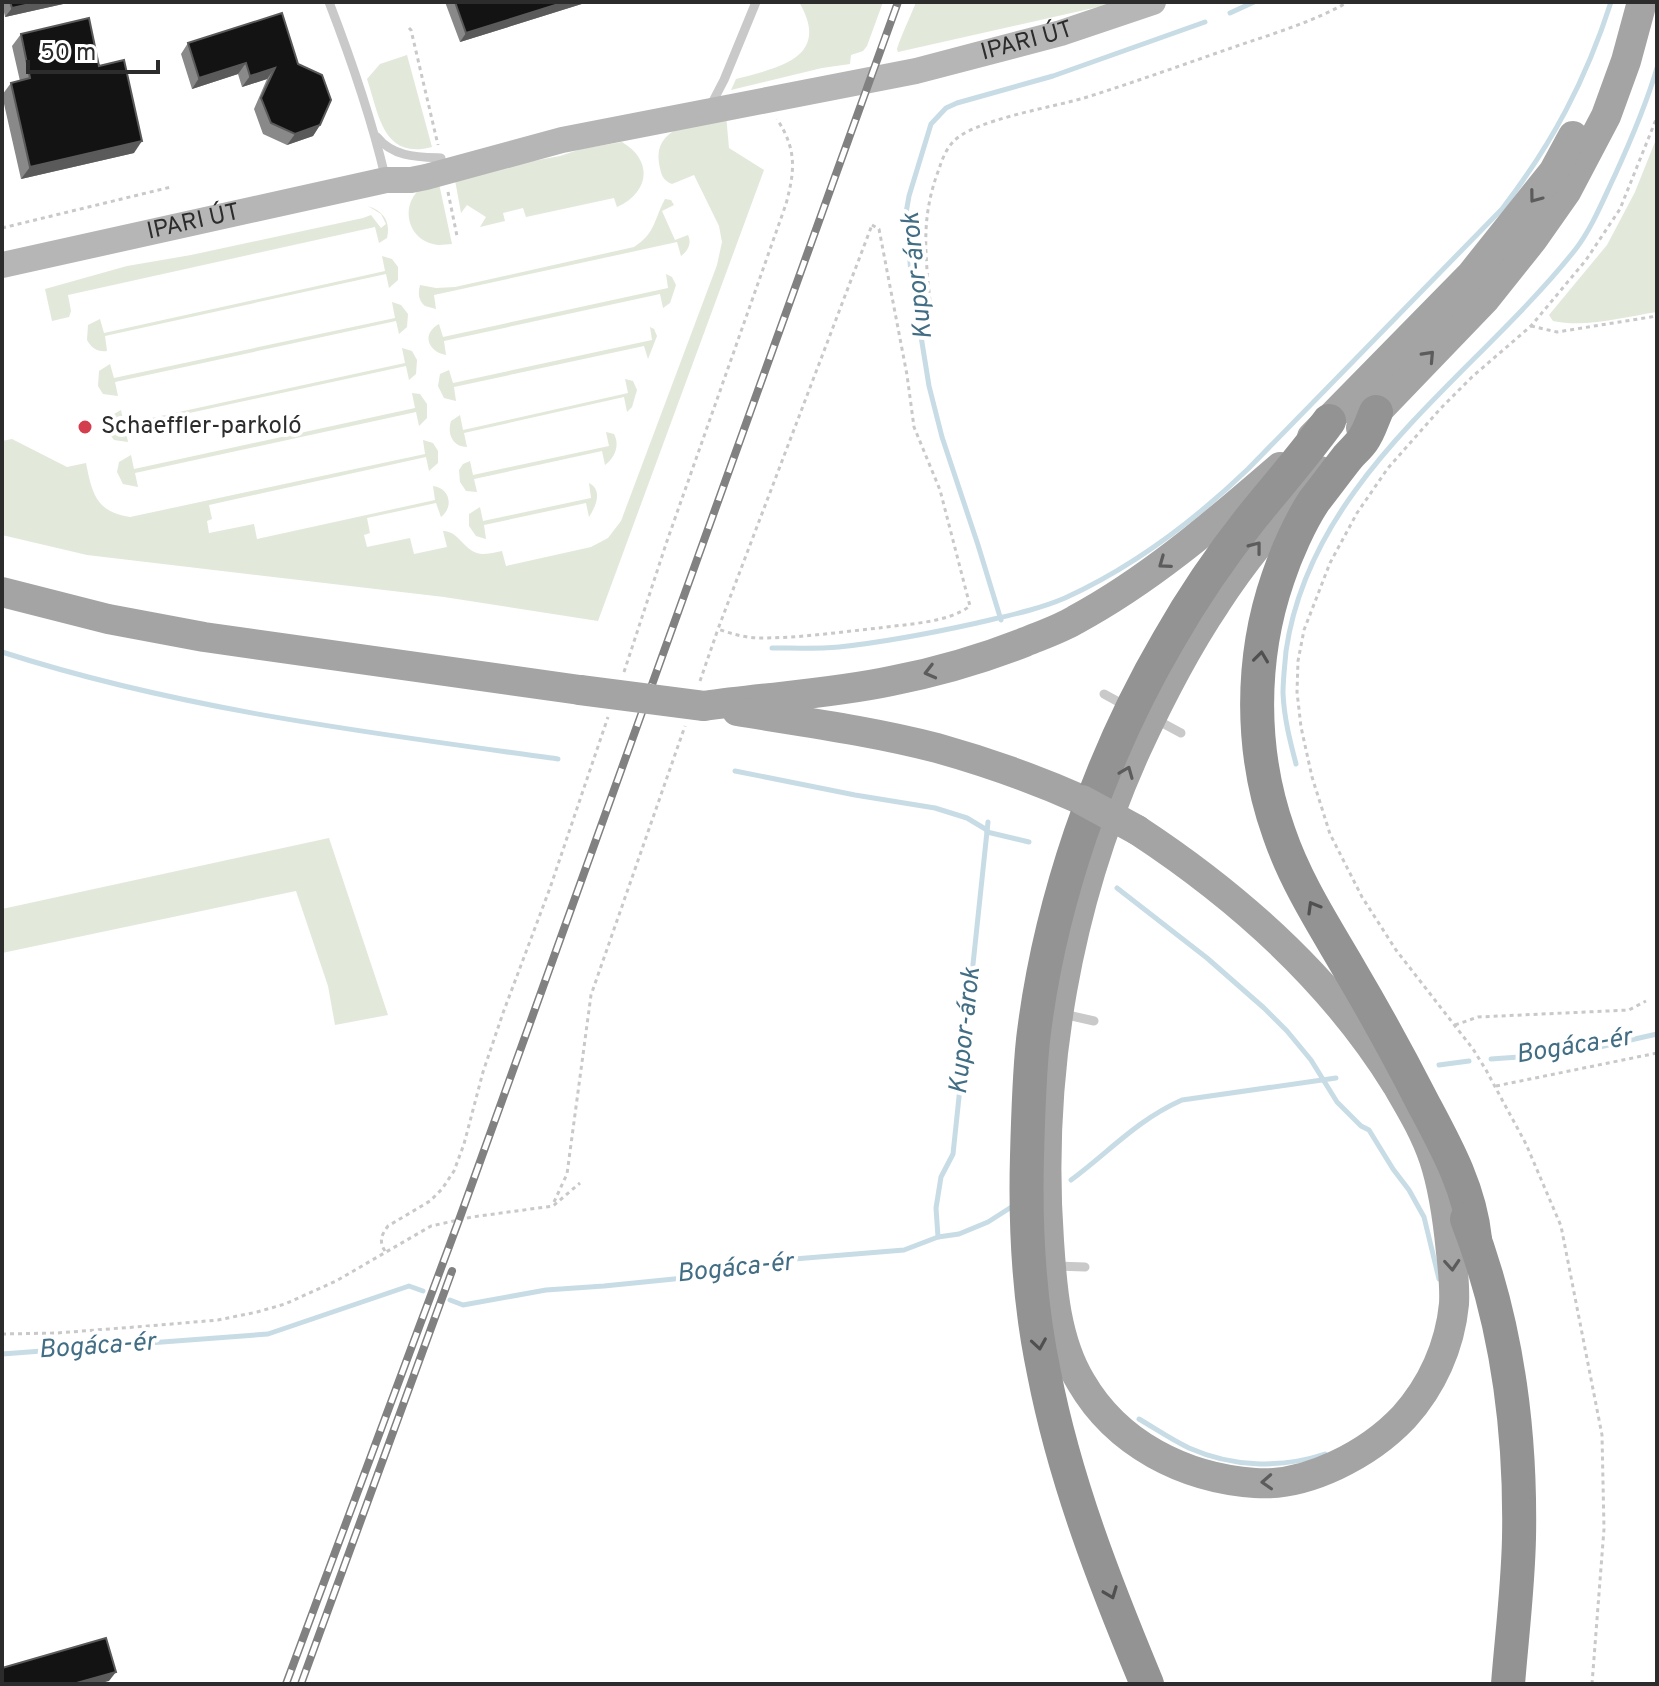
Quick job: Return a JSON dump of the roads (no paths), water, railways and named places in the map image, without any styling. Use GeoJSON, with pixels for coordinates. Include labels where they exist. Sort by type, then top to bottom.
{"type":"FeatureCollection","features":[{"type":"Feature","properties":{"kind":"highway"},"geometry":{"type":"LineString","coordinates":[[1376,412],[1364,440],[1312,504],[1279,576],[1266,621],[1261,653],[1259,739],[1272,809],[1288,855],[1305,894],[1383,1025],[1441,1136],[1467,1195],[1475,1239]]}},
{"type":"Feature","properties":{"kind":"highway"},"geometry":{"type":"LineString","coordinates":[[1147,1684],[1090,1538],[1062,1450],[1035,1319],[1026,1192],[1028,1103],[1034,1038],[1051,941],[1065,887],[1097,787],[1130,707],[1211,571],[1329,421]]}},
{"type":"Feature","properties":{"kind":"highway"},"geometry":{"type":"LineString","coordinates":[[1420,1123],[1447,1172],[1475,1239],[1491,1290],[1502,1342],[1518,1471],[1518,1563],[1508,1684]]}},
{"type":"Feature","properties":{"kind":"main road"},"geometry":{"type":"LineString","coordinates":[[737,706],[877,684],[972,662],[1072,622],[1113,599],[1193,542],[1329,421],[1471,275],[1554,171],[1601,80],[1630,2]]}},
{"type":"Feature","properties":{"kind":"main road"},"geometry":{"type":"LineString","coordinates":[[2,592],[108,619],[204,637],[580,690],[702,695],[737,706],[933,748],[1010,771],[1082,800],[1137,830],[1228,895],[1293,955],[1356,1026],[1383,1063],[1420,1123],[1435,1160],[1450,1236],[1454,1301],[1449,1335],[1439,1365],[1412,1408],[1389,1433],[1342,1463],[1298,1478],[1268,1484],[1204,1475],[1183,1468],[1145,1449],[1108,1419],[1080,1382],[1069,1360],[1050,1266],[1046,1130],[1059,1013],[1077,919],[1096,851],[1126,774],[1130,707],[1203,624],[1253,550],[1324,467],[1486,298],[1533,239],[1566,192],[1606,116],[1626,61],[1642,2]]}},
{"type":"Feature","properties":{"kind":"street","name":"IPARI ÚT"},"geometry":{"type":"LineString","coordinates":[[642,123],[812,78],[1147,4]]}},
{"type":"Feature","properties":{"kind":"street","name":"IPARI ÚT"},"geometry":{"type":"LineString","coordinates":[[2,265],[386,180],[426,177],[562,140],[931,67],[1048,36],[1147,4]]}},
{"type":"Feature","properties":{"kind":"street","name":"IPARI ÚT"},"geometry":{"type":"LineString","coordinates":[[386,180],[439,152],[562,140]]}},
{"type":"Feature","properties":{"kind":"lane"},"geometry":{"type":"LineString","coordinates":[[329,2],[372,126],[386,180]]}},
{"type":"Feature","properties":{"kind":"lane"},"geometry":{"type":"LineString","coordinates":[[711,105],[756,2]]}},
{"type":"Feature","properties":{"kind":"lane"},"geometry":{"type":"LineString","coordinates":[[372,126],[378,138],[392,150],[412,156],[439,152]]}},
{"type":"Feature","properties":{"kind":"lane"},"geometry":{"type":"LineString","coordinates":[[1130,707],[1181,733]]}},
{"type":"Feature","properties":{"kind":"lane"},"geometry":{"type":"LineString","coordinates":[[1059,1013],[1094,1021]]}},
{"type":"Feature","properties":{"kind":"lane"},"geometry":{"type":"LineString","coordinates":[[1050,1266],[1085,1267]]}},
{"type":"Feature","properties":{"kind":"waterway","name":"Kupor-árok"},"geometry":{"type":"LineString","coordinates":[[1230,13],[1254,2]]}},
{"type":"Feature","properties":{"kind":"waterway"},"geometry":{"type":"LineString","coordinates":[[772,648],[831,648],[874,643],[960,627],[1032,609],[1090,586],[1139,557],[1184,524],[1248,469],[1502,209],[1537,160],[1566,110],[1611,2]]}},
{"type":"Feature","properties":{"kind":"waterway","name":"Kupor-árok"},"geometry":{"type":"LineString","coordinates":[[1001,620],[942,437],[929,386],[911,274],[906,213],[931,124],[946,108],[957,103],[1053,76],[1205,22]]}},
{"type":"Feature","properties":{"kind":"waterway"},"geometry":{"type":"LineString","coordinates":[[1296,764],[1284,702],[1286,651],[1301,589],[1328,533],[1362,482],[1402,433],[1535,297],[1575,250],[1597,214],[1627,149],[1657,68]]}},
{"type":"Feature","properties":{"kind":"waterway"},"geometry":{"type":"LineString","coordinates":[[2,652],[139,690],[277,718],[558,759]]}},
{"type":"Feature","properties":{"kind":"waterway"},"geometry":{"type":"LineString","coordinates":[[735,771],[935,808],[967,818],[987,830]]}},
{"type":"Feature","properties":{"kind":"waterway","name":"Kupor-árok"},"geometry":{"type":"LineString","coordinates":[[938,1237],[936,1208],[941,1177],[953,1154],[988,822]]}},
{"type":"Feature","properties":{"kind":"waterway"},"geometry":{"type":"LineString","coordinates":[[987,832],[1029,842]]}},
{"type":"Feature","properties":{"kind":"waterway"},"geometry":{"type":"LineString","coordinates":[[1117,888],[1207,958],[1264,1008],[1311,1060],[1337,1102],[1369,1130],[1424,1217],[1439,1279]]}},
{"type":"Feature","properties":{"kind":"waterway","name":"Bogáca-ér"},"geometry":{"type":"LineString","coordinates":[[1491,1059],[1573,1053],[1657,1034]]}},
{"type":"Feature","properties":{"kind":"waterway","name":"Bogáca-ér"},"geometry":{"type":"LineString","coordinates":[[1439,1065],[1469,1061]]}},
{"type":"Feature","properties":{"kind":"waterway","name":"Bogáca-ér"},"geometry":{"type":"LineString","coordinates":[[1071,1180],[1137,1126],[1182,1100],[1336,1078]]}},
{"type":"Feature","properties":{"kind":"waterway","name":"Bogáca-ér"},"geometry":{"type":"LineString","coordinates":[[450,1300],[463,1305],[546,1290],[684,1278],[782,1260],[904,1250],[938,1237],[959,1234],[988,1222],[1013,1206]]}},
{"type":"Feature","properties":{"kind":"waterway","name":"Bogáca-ér"},"geometry":{"type":"LineString","coordinates":[[2,1354],[268,1334],[409,1286],[423,1291]]}},
{"type":"Feature","properties":{"kind":"waterway"},"geometry":{"type":"LineString","coordinates":[[1139,1419],[1189,1448],[1222,1459],[1274,1464],[1325,1454]]}},
{"type":"Feature","properties":{"kind":"railway"},"geometry":{"type":"LineString","coordinates":[[286,1684],[459,1220],[898,2]]}},
{"type":"Feature","properties":{"kind":"railway"},"geometry":{"type":"LineString","coordinates":[[301,1684],[452,1271]]}},
{"type":"Feature","properties":{"kind":"place","name":"Schaeffler-parkoló"},"geometry":{"type":"Point","coordinates":[85,427]}}]}
